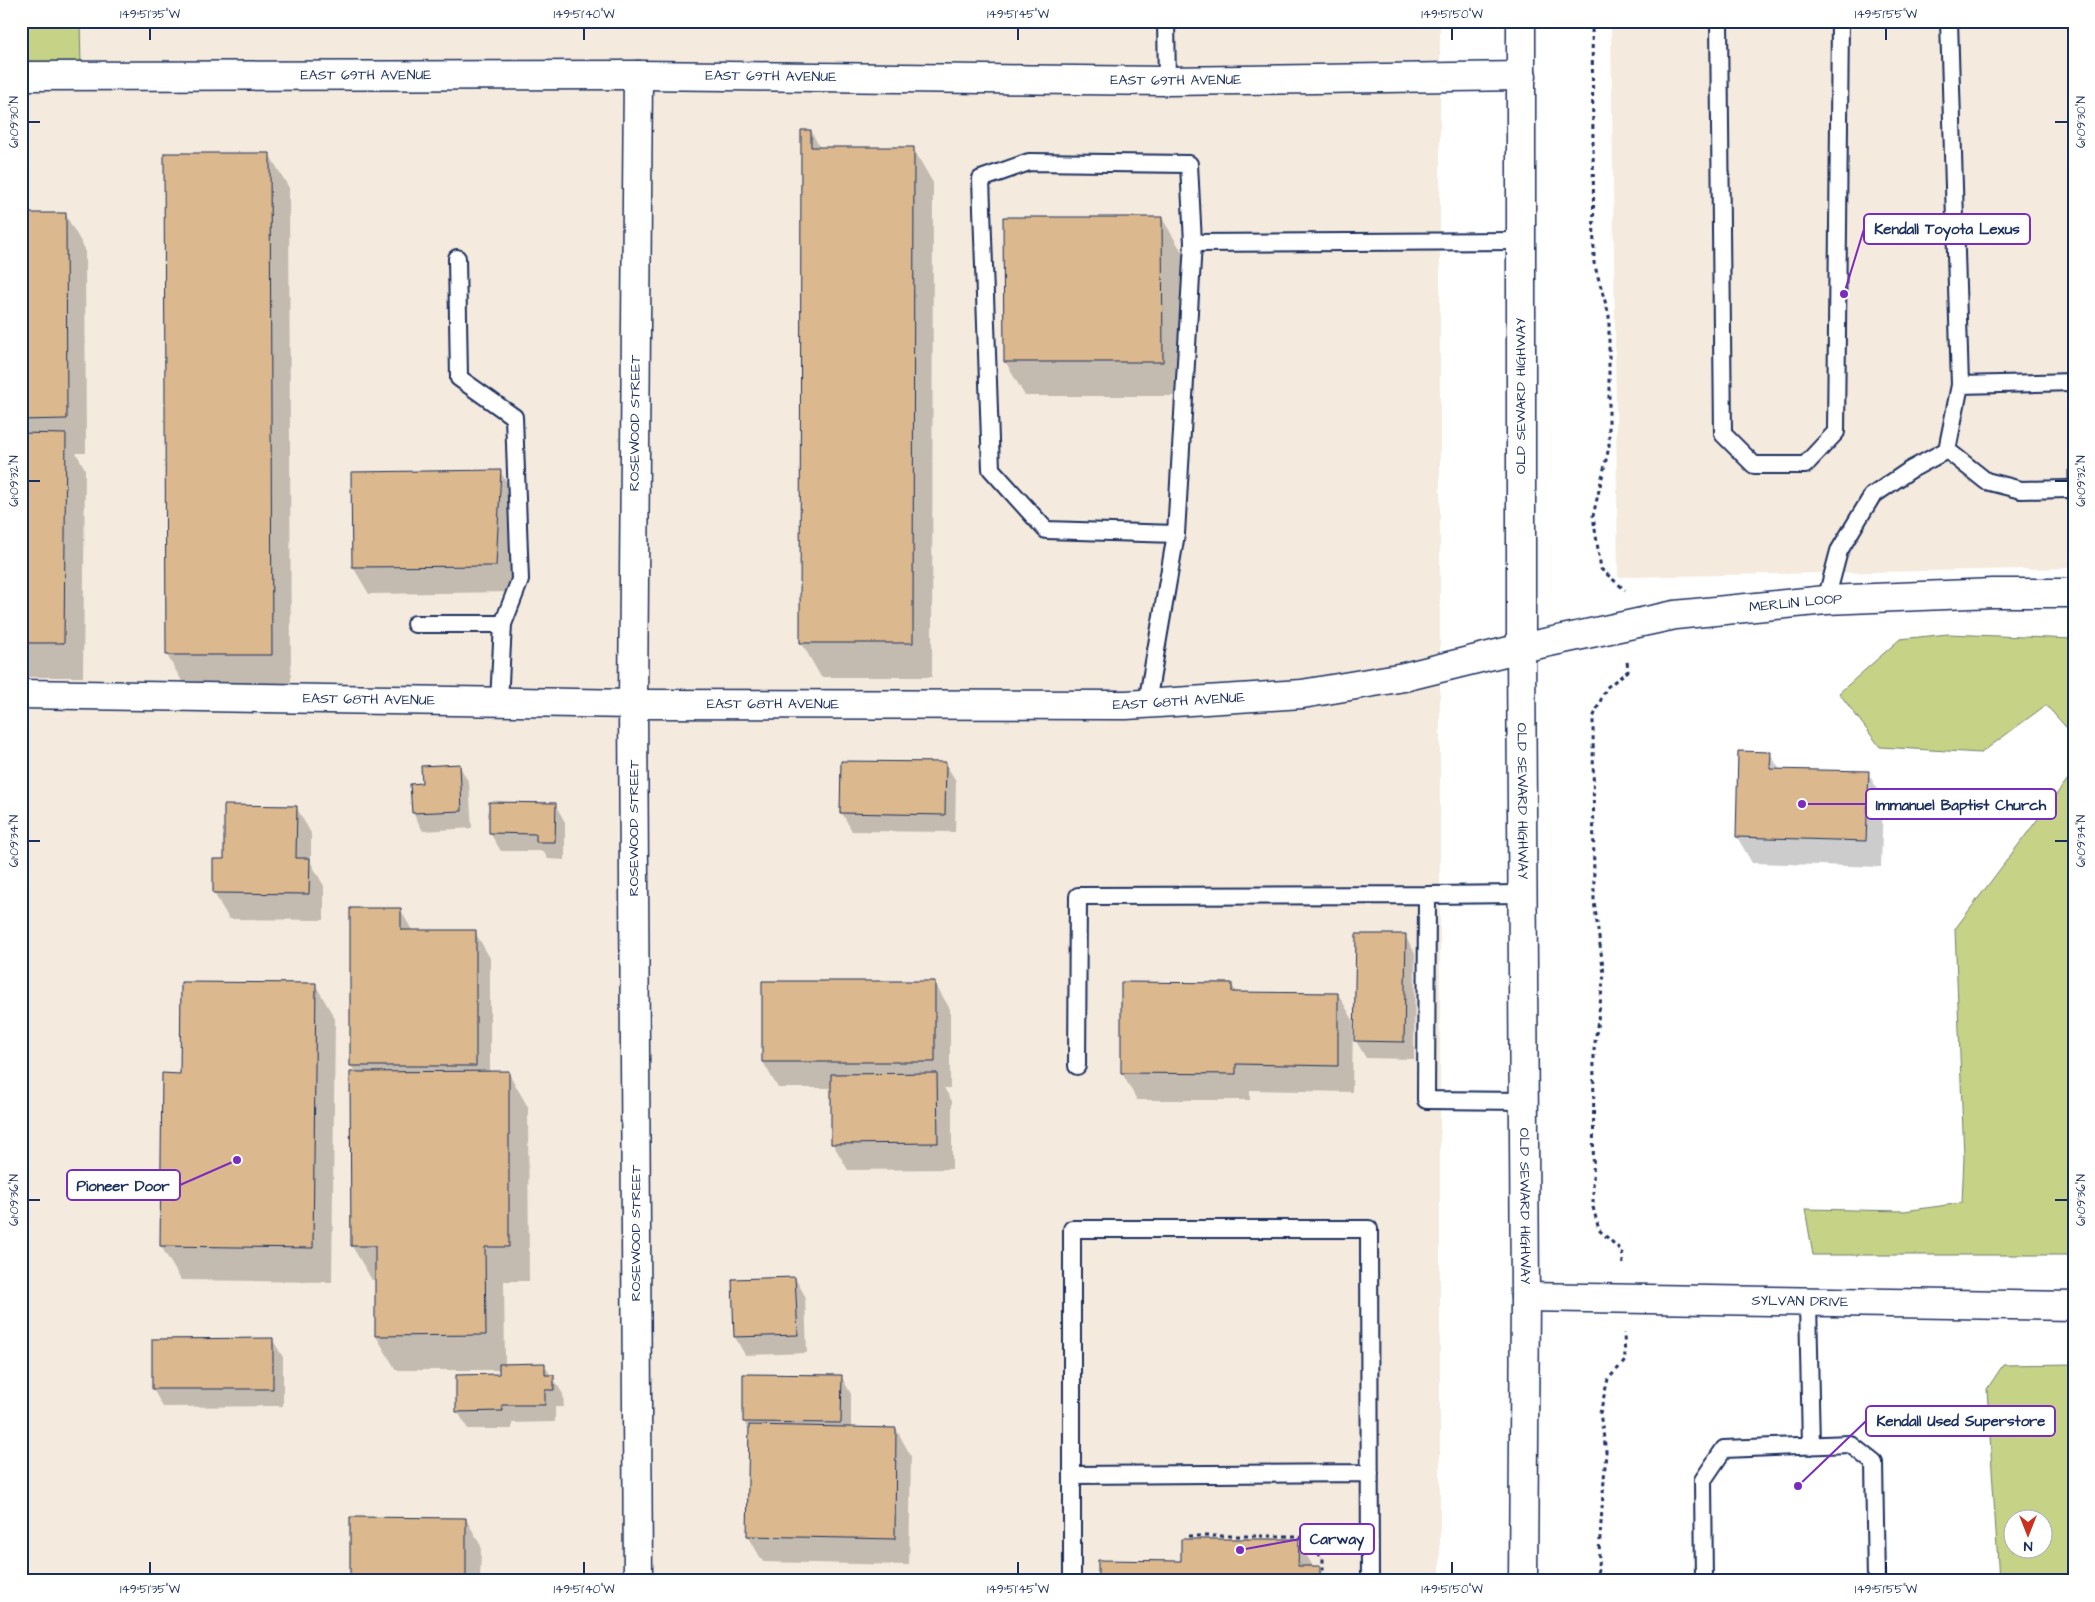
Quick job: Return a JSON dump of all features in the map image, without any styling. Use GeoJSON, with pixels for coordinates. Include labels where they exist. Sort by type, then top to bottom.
{"type":"FeatureCollection","features":[{"type":"Feature","properties":{"kind":"street","name":"OLD SEWARD HIGHWAY"},"geometry":{"type":"LineString","coordinates":[[1521,21],[1521,648],[1525,1297],[1524,1581]]}},
{"type":"Feature","properties":{"kind":"street","name":"EAST 69TH AVENUE"},"geometry":{"type":"LineString","coordinates":[[21,76],[638,75],[1167,81],[1522,76]]}},
{"type":"Feature","properties":{"kind":"street","name":"ROSEWOOD STREET"},"geometry":{"type":"LineString","coordinates":[[638,75],[633,704],[638,1581]]}},
{"type":"Feature","properties":{"kind":"street","name":"MERLIN LOOP"},"geometry":{"type":"LineString","coordinates":[[1521,648],[1675,615],[1826,600],[1993,593],[2074,593]]}},
{"type":"Feature","properties":{"kind":"street","name":"EAST 68TH AVENUE"},"geometry":{"type":"LineString","coordinates":[[21,694],[633,704],[1147,703],[1302,694],[1404,678],[1521,648]]}},
{"type":"Feature","properties":{"kind":"street","name":"SYLVAN DRIVE"},"geometry":{"type":"LineString","coordinates":[[1525,1297],[2074,1306]]}},
{"type":"Feature","properties":{"kind":"lane"},"geometry":{"type":"LineString","coordinates":[[1166,21],[1167,81]]}},
{"type":"Feature","properties":{"kind":"lane"},"geometry":{"type":"LineString","coordinates":[[1719,21],[1723,434],[1754,465],[1805,465],[1836,432],[1840,21]]}},
{"type":"Feature","properties":{"kind":"lane"},"geometry":{"type":"LineString","coordinates":[[1947,450],[1960,385],[1949,21]]}},
{"type":"Feature","properties":{"kind":"lane"},"geometry":{"type":"LineString","coordinates":[[1147,703],[1176,534],[1193,243],[1189,164],[1029,162],[981,179],[991,469],[1046,530],[1176,534]]}},
{"type":"Feature","properties":{"kind":"lane"},"geometry":{"type":"LineString","coordinates":[[1193,243],[1521,241]]}},
{"type":"Feature","properties":{"kind":"lane"},"geometry":{"type":"LineString","coordinates":[[457,258],[459,378],[514,417],[520,580],[504,624],[499,702]]}},
{"type":"Feature","properties":{"kind":"lane"},"geometry":{"type":"LineString","coordinates":[[1960,385],[2074,382]]}},
{"type":"Feature","properties":{"kind":"lane"},"geometry":{"type":"LineString","coordinates":[[1947,450],[1986,481],[2020,490],[2068,488]]}},
{"type":"Feature","properties":{"kind":"lane"},"geometry":{"type":"LineString","coordinates":[[1826,600],[1839,551],[1872,496],[1910,470],[1947,450]]}},
{"type":"Feature","properties":{"kind":"lane"},"geometry":{"type":"LineString","coordinates":[[415,624],[504,624]]}},
{"type":"Feature","properties":{"kind":"lane"},"geometry":{"type":"LineString","coordinates":[[1077,1066],[1078,896],[1522,894]]}},
{"type":"Feature","properties":{"kind":"lane"},"geometry":{"type":"LineString","coordinates":[[1427,895],[1426,1100],[1524,1101]]}},
{"type":"Feature","properties":{"kind":"lane"},"geometry":{"type":"LineString","coordinates":[[1072,1581],[1072,1229],[1369,1229],[1370,1581]]}},
{"type":"Feature","properties":{"kind":"lane"},"geometry":{"type":"LineString","coordinates":[[1808,1302],[1811,1446]]}},
{"type":"Feature","properties":{"kind":"lane"},"geometry":{"type":"LineString","coordinates":[[1704,1581],[1703,1480],[1724,1449],[1850,1444],[1874,1463],[1876,1581]]}},
{"type":"Feature","properties":{"kind":"lane"},"geometry":{"type":"LineString","coordinates":[[1072,1475],[1370,1473]]}},
{"type":"Feature","properties":{"kind":"path"},"geometry":{"type":"LineString","coordinates":[[1592,21],[1594,263],[1609,315],[1609,447],[1593,516],[1601,569],[1626,591],[1628,671],[1606,688],[1593,718],[1594,901],[1604,974],[1594,1050],[1593,1207],[1599,1230],[1622,1251],[1625,1361],[1608,1380],[1600,1413],[1606,1451],[1597,1581]]}},
{"type":"Feature","properties":{"kind":"path"},"geometry":{"type":"LineString","coordinates":[[1188,1536],[1299,1536],[1323,1558],[1323,1581]]}},
{"type":"Feature","properties":{"kind":"shaded area"},"geometry":{"type":"Polygon","coordinates":[[[21,21],[1440,21],[1440,1581],[21,1581],[21,21]]]}},
{"type":"Feature","properties":{"kind":"shaded area"},"geometry":{"type":"Polygon","coordinates":[[[1611,21],[2074,21],[2074,568],[1618,577],[1611,21]]]}},
{"type":"Feature","properties":{"kind":"green space"},"geometry":{"type":"Polygon","coordinates":[[[21,21],[80,21],[81,69],[21,70],[21,21]]]}},
{"type":"Feature","properties":{"kind":"green space"},"geometry":{"type":"Polygon","coordinates":[[[1948,634],[2074,639],[2074,736],[2046,705],[1981,753],[1880,747],[1839,693],[1900,639],[1948,634]]]}},
{"type":"Feature","properties":{"kind":"green space"},"geometry":{"type":"Polygon","coordinates":[[[2074,771],[2074,1255],[1813,1255],[1805,1209],[1904,1211],[1962,1203],[1964,1157],[1955,929],[2074,771]]]}},
{"type":"Feature","properties":{"kind":"green space"},"geometry":{"type":"Polygon","coordinates":[[[2074,1364],[2074,1581],[1999,1581],[1987,1389],[2003,1365],[2074,1364]]]}},
{"type":"Feature","properties":{"kind":"building"},"geometry":{"type":"Polygon","coordinates":[[[801,130],[811,130],[811,147],[914,147],[913,643],[800,643],[801,130]]]}},
{"type":"Feature","properties":{"kind":"building"},"geometry":{"type":"Polygon","coordinates":[[[164,153],[270,153],[272,655],[166,655],[164,153]]]}},
{"type":"Feature","properties":{"kind":"building"},"geometry":{"type":"Polygon","coordinates":[[[21,213],[66,213],[67,419],[21,420],[21,213]]]}},
{"type":"Feature","properties":{"kind":"building"},"geometry":{"type":"Polygon","coordinates":[[[1003,217],[1162,217],[1163,362],[1004,362],[1003,217]]]}},
{"type":"Feature","properties":{"kind":"building"},"geometry":{"type":"Polygon","coordinates":[[[21,433],[66,434],[64,643],[21,643],[21,433]]]}},
{"type":"Feature","properties":{"kind":"building"},"geometry":{"type":"Polygon","coordinates":[[[501,470],[496,566],[352,567],[351,472],[501,470]]]}},
{"type":"Feature","properties":{"kind":"building"},"geometry":{"type":"Polygon","coordinates":[[[2068,470],[2074,470],[2074,507],[2068,507],[2068,470]]]}},
{"type":"Feature","properties":{"kind":"building"},"geometry":{"type":"Polygon","coordinates":[[[1738,751],[1771,752],[1770,769],[1869,771],[1866,841],[1736,837],[1738,751]]]}},
{"type":"Feature","properties":{"kind":"building"},"geometry":{"type":"Polygon","coordinates":[[[841,761],[946,762],[945,815],[840,813],[841,761]]]}},
{"type":"Feature","properties":{"kind":"building"},"geometry":{"type":"Polygon","coordinates":[[[460,764],[462,811],[412,813],[410,784],[422,783],[421,766],[460,764]]]}},
{"type":"Feature","properties":{"kind":"building"},"geometry":{"type":"Polygon","coordinates":[[[489,802],[556,803],[555,842],[536,842],[536,834],[489,833],[489,802]]]}},
{"type":"Feature","properties":{"kind":"building"},"geometry":{"type":"Polygon","coordinates":[[[224,805],[297,806],[296,858],[310,858],[309,894],[213,893],[213,859],[224,859],[224,805]]]}},
{"type":"Feature","properties":{"kind":"building"},"geometry":{"type":"Polygon","coordinates":[[[350,908],[401,908],[401,930],[476,930],[476,1066],[350,1066],[350,908]]]}},
{"type":"Feature","properties":{"kind":"building"},"geometry":{"type":"Polygon","coordinates":[[[1356,934],[1406,934],[1404,1042],[1354,1041],[1356,934]]]}},
{"type":"Feature","properties":{"kind":"building"},"geometry":{"type":"Polygon","coordinates":[[[762,981],[935,981],[935,1062],[762,1062],[762,981]]]}},
{"type":"Feature","properties":{"kind":"building"},"geometry":{"type":"Polygon","coordinates":[[[181,982],[316,983],[313,1248],[160,1246],[162,1073],[180,1074],[181,982]]]}},
{"type":"Feature","properties":{"kind":"building"},"geometry":{"type":"Polygon","coordinates":[[[1121,982],[1232,983],[1232,992],[1338,993],[1338,1066],[1236,1064],[1236,1074],[1121,1073],[1121,982]]]}},
{"type":"Feature","properties":{"kind":"building"},"geometry":{"type":"Polygon","coordinates":[[[509,1071],[509,1247],[485,1247],[486,1335],[375,1336],[375,1246],[351,1246],[350,1072],[509,1071]]]}},
{"type":"Feature","properties":{"kind":"building"},"geometry":{"type":"Polygon","coordinates":[[[937,1073],[938,1143],[831,1144],[831,1074],[937,1073]]]}},
{"type":"Feature","properties":{"kind":"building"},"geometry":{"type":"Polygon","coordinates":[[[795,1277],[798,1335],[734,1337],[732,1279],[795,1277]]]}},
{"type":"Feature","properties":{"kind":"building"},"geometry":{"type":"Polygon","coordinates":[[[273,1338],[273,1389],[152,1389],[152,1339],[273,1338]]]}},
{"type":"Feature","properties":{"kind":"building"},"geometry":{"type":"Polygon","coordinates":[[[545,1363],[545,1375],[554,1375],[554,1390],[545,1390],[545,1405],[502,1405],[503,1411],[456,1412],[456,1375],[499,1374],[499,1364],[545,1363]]]}},
{"type":"Feature","properties":{"kind":"building"},"geometry":{"type":"Polygon","coordinates":[[[743,1374],[842,1375],[841,1423],[743,1422],[743,1374]]]}},
{"type":"Feature","properties":{"kind":"building"},"geometry":{"type":"Polygon","coordinates":[[[749,1425],[896,1428],[895,1539],[747,1536],[749,1425]]]}},
{"type":"Feature","properties":{"kind":"building"},"geometry":{"type":"Polygon","coordinates":[[[350,1517],[466,1518],[466,1581],[350,1581],[350,1517]]]}},
{"type":"Feature","properties":{"kind":"building"},"geometry":{"type":"Polygon","coordinates":[[[1181,1539],[1299,1539],[1298,1566],[1320,1566],[1320,1581],[1098,1581],[1098,1560],[1181,1561],[1181,1539]]]}},
{"type":"Feature","properties":{"kind":"place","name":"Kendall Toyota Lexus"},"geometry":{"type":"Point","coordinates":[1844,294]}},
{"type":"Feature","properties":{"kind":"place","name":"Immanuel Baptist Church"},"geometry":{"type":"Point","coordinates":[1802,804]}},
{"type":"Feature","properties":{"kind":"place","name":"Pioneer Door"},"geometry":{"type":"Point","coordinates":[237,1160]}},
{"type":"Feature","properties":{"kind":"place","name":"Kendall Used Superstore"},"geometry":{"type":"Point","coordinates":[1798,1486]}},
{"type":"Feature","properties":{"kind":"place","name":"Carway"},"geometry":{"type":"Point","coordinates":[1240,1550]}}]}
